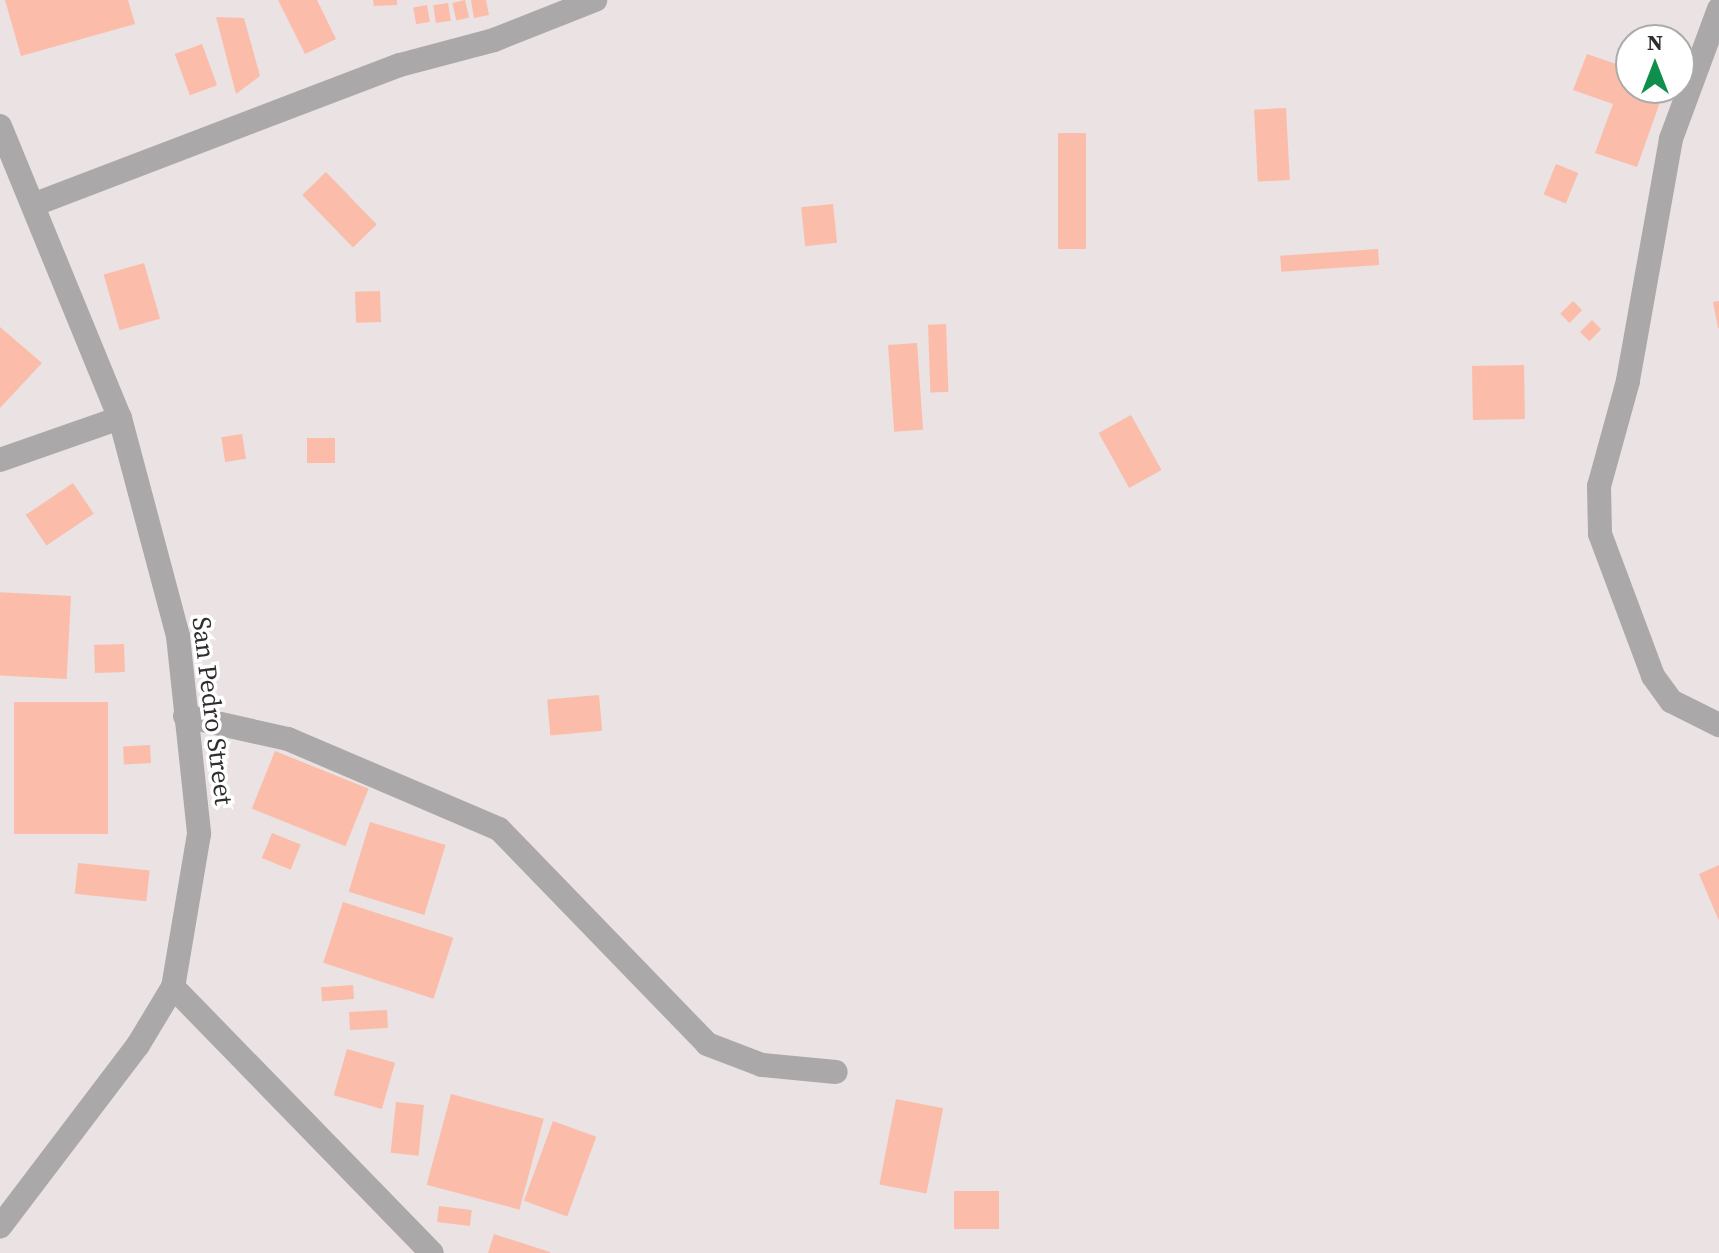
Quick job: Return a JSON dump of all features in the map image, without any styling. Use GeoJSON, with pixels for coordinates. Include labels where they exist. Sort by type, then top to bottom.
{"type":"FeatureCollection","features":[{"type":"Feature","properties":{"kind":"street"},"geometry":{"type":"LineString","coordinates":[[38,203],[400,65],[494,40],[595,0]]}},
{"type":"Feature","properties":{"kind":"street"},"geometry":{"type":"LineString","coordinates":[[1719,9],[1671,139],[1628,381],[1599,486],[1600,534],[1653,676],[1671,701],[1719,725]]}},
{"type":"Feature","properties":{"kind":"street","name":"San Pedro Street"},"geometry":{"type":"LineString","coordinates":[[0,126],[38,203],[120,418],[178,636],[199,834],[173,987],[138,1045],[0,1227]]}},
{"type":"Feature","properties":{"kind":"street"},"geometry":{"type":"LineString","coordinates":[[0,460],[120,418]]}},
{"type":"Feature","properties":{"kind":"street"},"geometry":{"type":"LineString","coordinates":[[185,716],[288,739],[499,829],[707,1044],[762,1065],[836,1072]]}},
{"type":"Feature","properties":{"kind":"street"},"geometry":{"type":"LineString","coordinates":[[173,987],[432,1253]]}},
{"type":"Feature","properties":{"kind":"building"},"geometry":{"type":"Polygon","coordinates":[[[5,0],[128,0],[135,24],[21,56],[5,0]]]}},
{"type":"Feature","properties":{"kind":"building"},"geometry":{"type":"Polygon","coordinates":[[[278,0],[317,0],[336,39],[305,54],[278,0]]]}},
{"type":"Feature","properties":{"kind":"building"},"geometry":{"type":"Polygon","coordinates":[[[373,0],[397,0],[397,5],[374,6],[373,0]]]}},
{"type":"Feature","properties":{"kind":"building"},"geometry":{"type":"Polygon","coordinates":[[[465,0],[469,18],[456,20],[452,3],[465,0]]]}},
{"type":"Feature","properties":{"kind":"building"},"geometry":{"type":"Polygon","coordinates":[[[471,0],[486,0],[489,15],[474,18],[471,0]]]}},
{"type":"Feature","properties":{"kind":"building"},"geometry":{"type":"Polygon","coordinates":[[[448,3],[451,21],[436,23],[433,5],[448,3]]]}},
{"type":"Feature","properties":{"kind":"building"},"geometry":{"type":"Polygon","coordinates":[[[427,5],[430,22],[416,24],[413,7],[427,5]]]}},
{"type":"Feature","properties":{"kind":"building"},"geometry":{"type":"Polygon","coordinates":[[[216,17],[244,18],[260,76],[236,94],[216,17]]]}},
{"type":"Feature","properties":{"kind":"building"},"geometry":{"type":"Polygon","coordinates":[[[202,44],[217,85],[190,95],[175,54],[202,44]]]}},
{"type":"Feature","properties":{"kind":"building"},"geometry":{"type":"Polygon","coordinates":[[[1587,54],[1615,64],[1615,104],[1659,104],[1637,167],[1595,153],[1613,104],[1573,90],[1587,54]]]}},
{"type":"Feature","properties":{"kind":"building"},"geometry":{"type":"Polygon","coordinates":[[[1286,108],[1290,180],[1258,182],[1254,110],[1286,108]]]}},
{"type":"Feature","properties":{"kind":"building"},"geometry":{"type":"Polygon","coordinates":[[[1058,133],[1086,133],[1086,249],[1058,249],[1058,133]]]}},
{"type":"Feature","properties":{"kind":"building"},"geometry":{"type":"Polygon","coordinates":[[[1556,164],[1578,173],[1566,204],[1544,195],[1556,164]]]}},
{"type":"Feature","properties":{"kind":"building"},"geometry":{"type":"Polygon","coordinates":[[[326,172],[377,225],[353,247],[302,195],[326,172]]]}},
{"type":"Feature","properties":{"kind":"building"},"geometry":{"type":"Polygon","coordinates":[[[833,204],[837,243],[805,246],[801,207],[833,204]]]}},
{"type":"Feature","properties":{"kind":"building"},"geometry":{"type":"Polygon","coordinates":[[[1378,249],[1379,265],[1281,272],[1280,256],[1378,249]]]}},
{"type":"Feature","properties":{"kind":"building"},"geometry":{"type":"Polygon","coordinates":[[[144,263],[160,319],[120,330],[104,275],[144,263]]]}},
{"type":"Feature","properties":{"kind":"building"},"geometry":{"type":"Polygon","coordinates":[[[380,291],[381,322],[356,323],[355,292],[380,291]]]}},
{"type":"Feature","properties":{"kind":"building"},"geometry":{"type":"Polygon","coordinates":[[[1573,301],[1582,310],[1569,323],[1560,314],[1573,301]]]}},
{"type":"Feature","properties":{"kind":"building"},"geometry":{"type":"Polygon","coordinates":[[[1719,301],[1719,328],[1718,328],[1713,302],[1719,301]]]}},
{"type":"Feature","properties":{"kind":"building"},"geometry":{"type":"Polygon","coordinates":[[[1592,320],[1601,329],[1589,341],[1580,332],[1592,320]]]}},
{"type":"Feature","properties":{"kind":"building"},"geometry":{"type":"Polygon","coordinates":[[[946,324],[948,392],[930,393],[928,325],[946,324]]]}},
{"type":"Feature","properties":{"kind":"building"},"geometry":{"type":"Polygon","coordinates":[[[0,327],[42,363],[0,408],[0,327]]]}},
{"type":"Feature","properties":{"kind":"building"},"geometry":{"type":"Polygon","coordinates":[[[917,343],[923,430],[894,432],[888,345],[917,343]]]}},
{"type":"Feature","properties":{"kind":"building"},"geometry":{"type":"Polygon","coordinates":[[[1524,365],[1525,419],[1473,420],[1472,366],[1524,365]]]}},
{"type":"Feature","properties":{"kind":"building"},"geometry":{"type":"Polygon","coordinates":[[[1131,415],[1162,470],[1129,488],[1099,433],[1131,415]]]}},
{"type":"Feature","properties":{"kind":"building"},"geometry":{"type":"Polygon","coordinates":[[[242,434],[246,459],[225,462],[221,437],[242,434]]]}},
{"type":"Feature","properties":{"kind":"building"},"geometry":{"type":"Polygon","coordinates":[[[307,438],[335,438],[335,463],[307,463],[307,438]]]}},
{"type":"Feature","properties":{"kind":"building"},"geometry":{"type":"Polygon","coordinates":[[[73,483],[94,514],[46,546],[26,515],[73,483]]]}},
{"type":"Feature","properties":{"kind":"building"},"geometry":{"type":"Polygon","coordinates":[[[0,592],[71,596],[67,679],[0,675],[0,592]]]}},
{"type":"Feature","properties":{"kind":"building"},"geometry":{"type":"Polygon","coordinates":[[[124,644],[125,672],[95,673],[94,645],[124,644]]]}},
{"type":"Feature","properties":{"kind":"building"},"geometry":{"type":"Polygon","coordinates":[[[599,695],[602,731],[550,735],[547,700],[599,695]]]}},
{"type":"Feature","properties":{"kind":"building"},"geometry":{"type":"Polygon","coordinates":[[[14,702],[108,702],[108,834],[14,834],[14,702]]]}},
{"type":"Feature","properties":{"kind":"building"},"geometry":{"type":"Polygon","coordinates":[[[150,745],[151,763],[124,764],[123,746],[150,745]]]}},
{"type":"Feature","properties":{"kind":"building"},"geometry":{"type":"Polygon","coordinates":[[[275,751],[369,789],[345,846],[252,808],[275,751]]]}},
{"type":"Feature","properties":{"kind":"building"},"geometry":{"type":"Polygon","coordinates":[[[370,822],[446,845],[424,915],[349,892],[370,822]]]}},
{"type":"Feature","properties":{"kind":"building"},"geometry":{"type":"Polygon","coordinates":[[[272,833],[301,845],[291,870],[262,858],[272,833]]]}},
{"type":"Feature","properties":{"kind":"building"},"geometry":{"type":"Polygon","coordinates":[[[78,863],[150,871],[146,901],[75,894],[78,863]]]}},
{"type":"Feature","properties":{"kind":"building"},"geometry":{"type":"Polygon","coordinates":[[[1719,865],[1719,921],[1699,874],[1719,865]]]}},
{"type":"Feature","properties":{"kind":"building"},"geometry":{"type":"Polygon","coordinates":[[[343,902],[453,938],[434,999],[323,963],[343,902]]]}},
{"type":"Feature","properties":{"kind":"building"},"geometry":{"type":"Polygon","coordinates":[[[353,985],[354,999],[322,1001],[321,987],[353,985]]]}},
{"type":"Feature","properties":{"kind":"building"},"geometry":{"type":"Polygon","coordinates":[[[387,1010],[388,1028],[350,1030],[349,1012],[387,1010]]]}},
{"type":"Feature","properties":{"kind":"building"},"geometry":{"type":"Polygon","coordinates":[[[347,1049],[395,1063],[382,1109],[334,1095],[347,1049]]]}},
{"type":"Feature","properties":{"kind":"building"},"geometry":{"type":"Polygon","coordinates":[[[451,1094],[544,1119],[519,1210],[427,1185],[451,1094]]]}},
{"type":"Feature","properties":{"kind":"building"},"geometry":{"type":"Polygon","coordinates":[[[896,1099],[943,1108],[927,1194],[879,1184],[896,1099]]]}},
{"type":"Feature","properties":{"kind":"building"},"geometry":{"type":"Polygon","coordinates":[[[396,1102],[424,1105],[419,1156],[391,1153],[396,1102]]]}},
{"type":"Feature","properties":{"kind":"building"},"geometry":{"type":"Polygon","coordinates":[[[553,1121],[596,1137],[567,1217],[524,1201],[553,1121]]]}},
{"type":"Feature","properties":{"kind":"building"},"geometry":{"type":"Polygon","coordinates":[[[954,1191],[999,1191],[999,1229],[954,1229],[954,1191]]]}},
{"type":"Feature","properties":{"kind":"building"},"geometry":{"type":"Polygon","coordinates":[[[439,1206],[472,1210],[470,1226],[437,1222],[439,1206]]]}},
{"type":"Feature","properties":{"kind":"building"},"geometry":{"type":"Polygon","coordinates":[[[494,1234],[550,1252],[550,1253],[488,1253],[494,1234]]]}}]}
